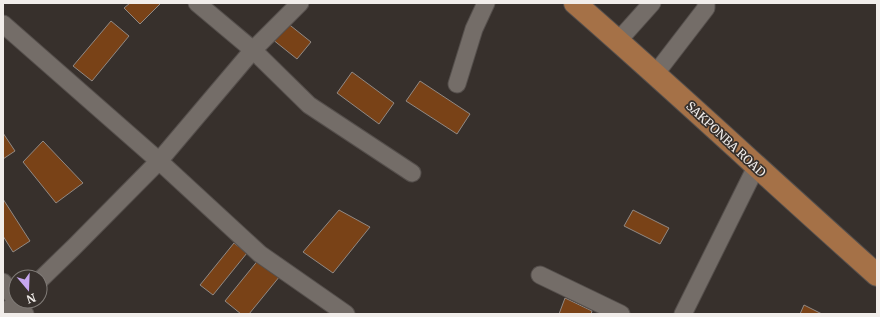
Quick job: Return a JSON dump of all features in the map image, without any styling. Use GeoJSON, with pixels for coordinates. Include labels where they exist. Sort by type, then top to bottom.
{"type":"FeatureCollection","features":[{"type":"Feature","properties":{"kind":"main road","name":"SAKPONBA ROAD"},"geometry":{"type":"LineString","coordinates":[[575,3],[656,74],[756,167],[877,275]]}},
{"type":"Feature","properties":{"kind":"street"},"geometry":{"type":"LineString","coordinates":[[197,3],[253,50],[309,105],[412,173]]}},
{"type":"Feature","properties":{"kind":"street"},"geometry":{"type":"LineString","coordinates":[[48,272],[159,161],[253,50],[300,3]]}},
{"type":"Feature","properties":{"kind":"street"},"geometry":{"type":"LineString","coordinates":[[457,84],[474,29],[486,3]]}},
{"type":"Feature","properties":{"kind":"street"},"geometry":{"type":"LineString","coordinates":[[618,41],[652,3]]}},
{"type":"Feature","properties":{"kind":"street"},"geometry":{"type":"LineString","coordinates":[[656,74],[706,8],[706,3]]}},
{"type":"Feature","properties":{"kind":"street"},"geometry":{"type":"LineString","coordinates":[[3,24],[159,161],[260,254],[327,309],[346,314]]}},
{"type":"Feature","properties":{"kind":"street"},"geometry":{"type":"LineString","coordinates":[[684,314],[756,167]]}},
{"type":"Feature","properties":{"kind":"street"},"geometry":{"type":"LineString","coordinates":[[540,275],[621,314]]}},
{"type":"Feature","properties":{"kind":"street"},"geometry":{"type":"LineString","coordinates":[[3,314],[14,309]]}},
{"type":"Feature","properties":{"kind":"building"},"geometry":{"type":"Polygon","coordinates":[[[130,3],[161,3],[140,24],[124,8],[130,3]]]}},
{"type":"Feature","properties":{"kind":"building"},"geometry":{"type":"Polygon","coordinates":[[[111,21],[129,36],[92,81],[73,66],[111,21]]]}},
{"type":"Feature","properties":{"kind":"building"},"geometry":{"type":"Polygon","coordinates":[[[286,22],[311,42],[297,59],[272,39],[286,22]]]}},
{"type":"Feature","properties":{"kind":"building"},"geometry":{"type":"Polygon","coordinates":[[[352,72],[394,103],[379,124],[337,93],[352,72]]]}},
{"type":"Feature","properties":{"kind":"building"},"geometry":{"type":"Polygon","coordinates":[[[420,81],[470,114],[457,134],[406,101],[420,81]]]}},
{"type":"Feature","properties":{"kind":"building"},"geometry":{"type":"Polygon","coordinates":[[[3,133],[15,151],[3,159],[3,133]]]}},
{"type":"Feature","properties":{"kind":"building"},"geometry":{"type":"Polygon","coordinates":[[[43,141],[83,183],[56,203],[23,162],[43,141]]]}},
{"type":"Feature","properties":{"kind":"building"},"geometry":{"type":"Polygon","coordinates":[[[3,199],[30,241],[13,252],[3,236],[3,199]]]}},
{"type":"Feature","properties":{"kind":"building"},"geometry":{"type":"Polygon","coordinates":[[[339,210],[370,227],[333,273],[303,252],[339,210]]]}},
{"type":"Feature","properties":{"kind":"building"},"geometry":{"type":"Polygon","coordinates":[[[633,210],[669,228],[660,244],[624,226],[633,210]]]}},
{"type":"Feature","properties":{"kind":"building"},"geometry":{"type":"Polygon","coordinates":[[[234,243],[247,253],[213,295],[200,285],[234,243]]]}},
{"type":"Feature","properties":{"kind":"building"},"geometry":{"type":"Polygon","coordinates":[[[259,259],[280,276],[249,314],[241,314],[225,301],[259,259]]]}},
{"type":"Feature","properties":{"kind":"building"},"geometry":{"type":"Polygon","coordinates":[[[565,298],[592,311],[591,314],[559,314],[565,298]]]}},
{"type":"Feature","properties":{"kind":"building"},"geometry":{"type":"Polygon","coordinates":[[[804,305],[822,314],[800,314],[804,305]]]}}]}
